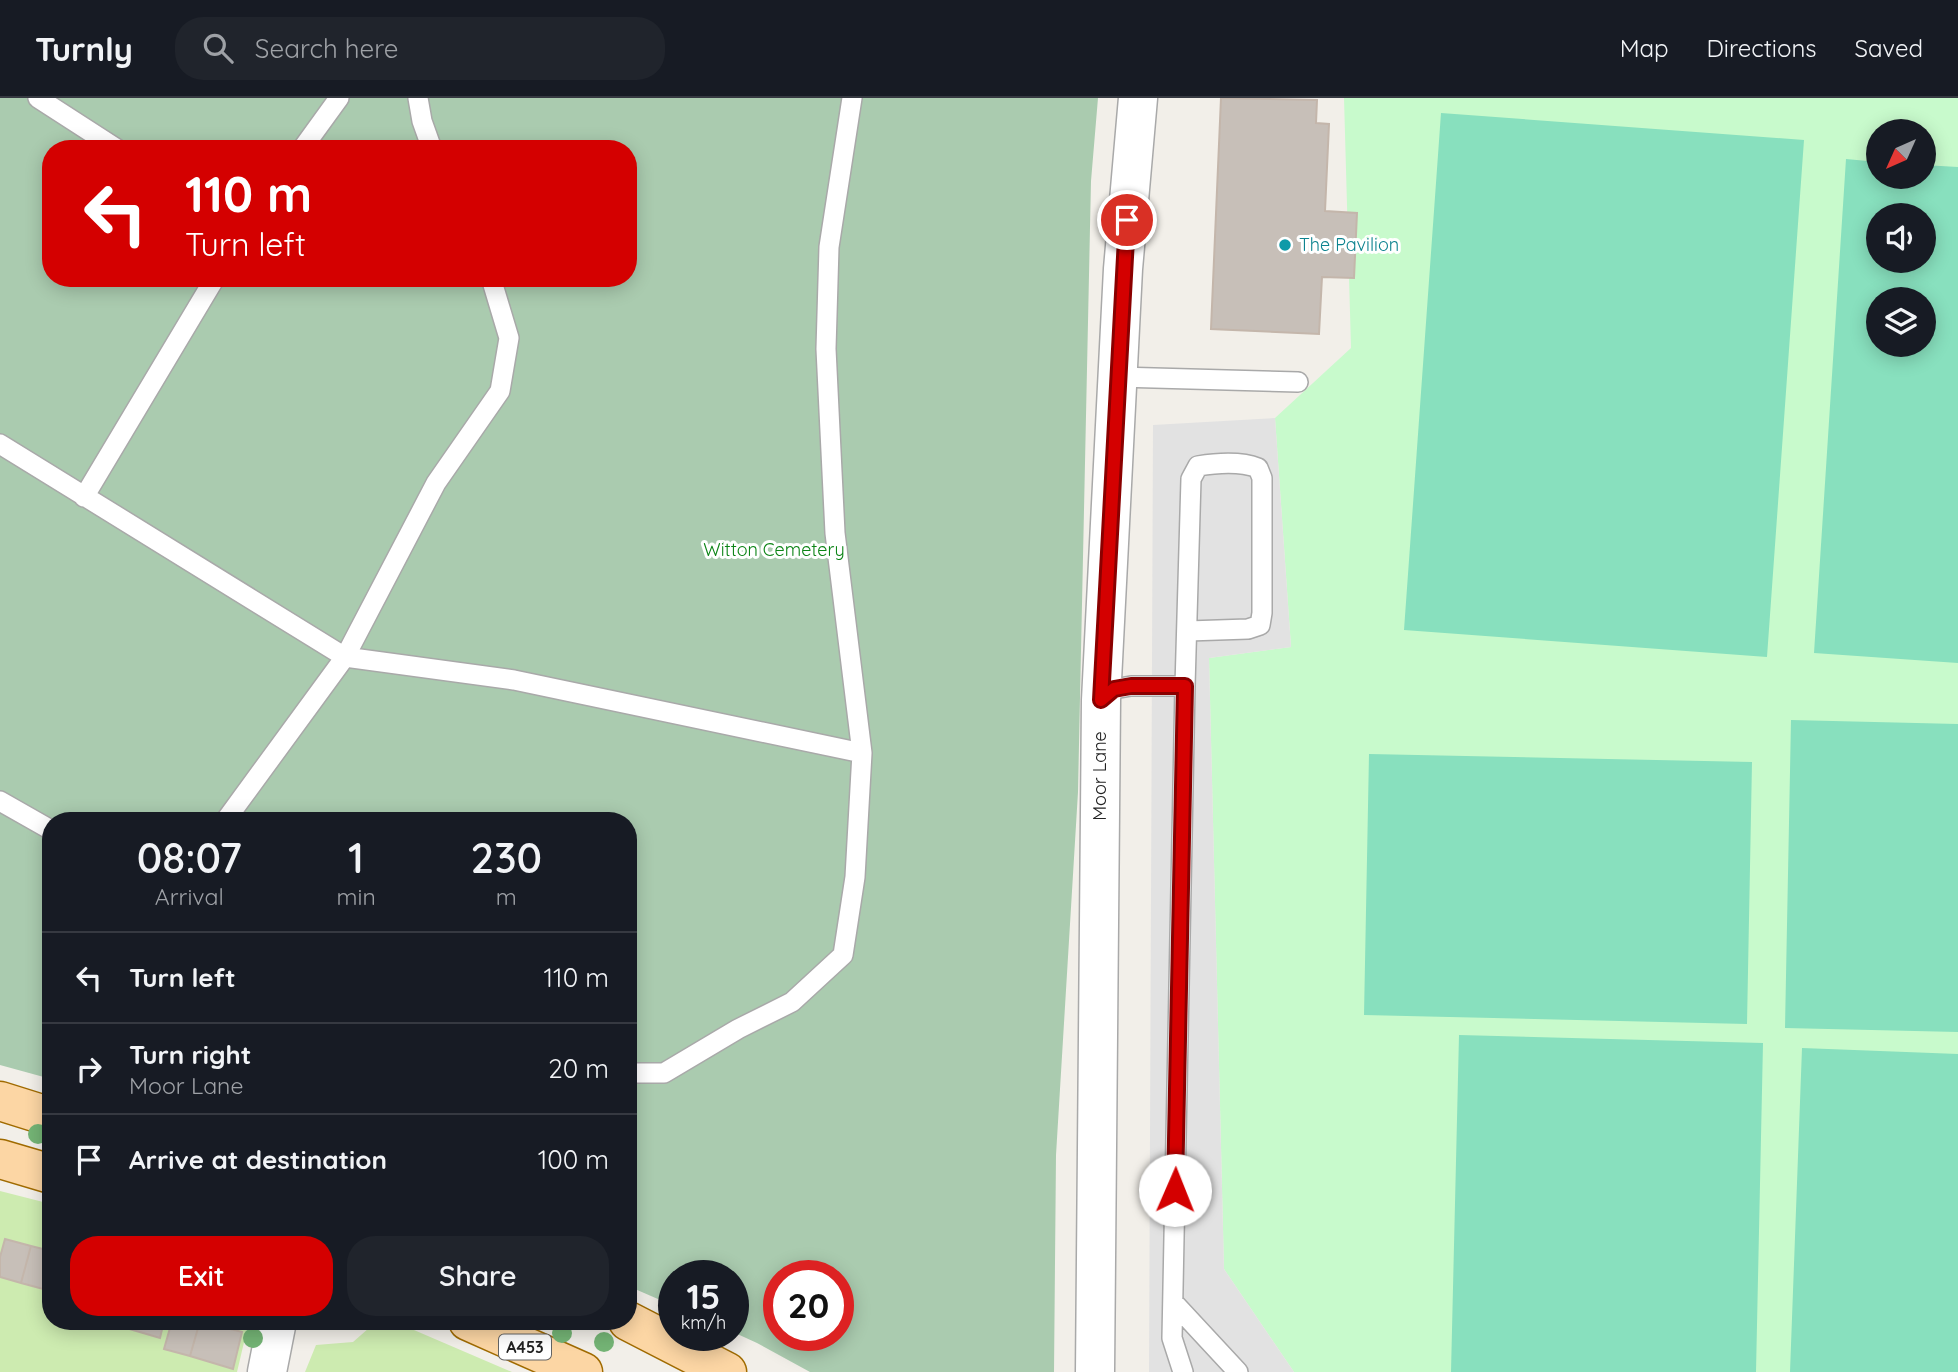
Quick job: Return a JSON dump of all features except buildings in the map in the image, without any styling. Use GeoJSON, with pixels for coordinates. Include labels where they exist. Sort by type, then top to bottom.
{"type":"FeatureCollection","features":[{"type":"Feature","properties":{"kind":"main road"},"geometry":{"type":"LineString","coordinates":[[0,1101],[42,1114]]}},
{"type":"Feature","properties":{"kind":"main road"},"geometry":{"type":"LineString","coordinates":[[0,1159],[42,1171]]}},
{"type":"Feature","properties":{"kind":"main road"},"geometry":{"type":"LineString","coordinates":[[637,1326],[727,1372]]}},
{"type":"Feature","properties":{"kind":"main road","name":"A453"},"geometry":{"type":"LineString","coordinates":[[488,1330],[583,1372]]}},
{"type":"Feature","properties":{"kind":"street","name":"Moor Lane"},"geometry":{"type":"LineString","coordinates":[[1095,1372],[1101,700],[1123,270],[1138,98]]}},
{"type":"Feature","properties":{"kind":"street"},"geometry":{"type":"LineString","coordinates":[[267,1372],[275,1330]]}},
{"type":"Feature","properties":{"kind":"lane"},"geometry":{"type":"LineString","coordinates":[[38,98],[103,140]]}},
{"type":"Feature","properties":{"kind":"lane"},"geometry":{"type":"LineString","coordinates":[[309,140],[339,98]]}},
{"type":"Feature","properties":{"kind":"lane"},"geometry":{"type":"LineString","coordinates":[[418,98],[429,140]]}},
{"type":"Feature","properties":{"kind":"lane"},"geometry":{"type":"LineString","coordinates":[[637,1073],[664,1073],[738,1029],[792,1002],[844,955],[855,877],[862,753],[835,533],[826,349],[830,247],[852,98]]}},
{"type":"Feature","properties":{"kind":"lane"},"geometry":{"type":"LineString","coordinates":[[84,497],[210,287]]}},
{"type":"Feature","properties":{"kind":"lane"},"geometry":{"type":"LineString","coordinates":[[232,812],[345,657],[436,483],[499,391],[509,338],[494,287]]}},
{"type":"Feature","properties":{"kind":"lane"},"geometry":{"type":"LineString","coordinates":[[1118,377],[1298,382]]}},
{"type":"Feature","properties":{"kind":"lane"},"geometry":{"type":"LineString","coordinates":[[0,444],[345,657],[513,680],[862,753]]}},
{"type":"Feature","properties":{"kind":"lane"},"geometry":{"type":"LineString","coordinates":[[1183,1372],[1172,1338],[1191,479],[1198,467],[1249,464],[1258,468],[1262,478],[1260,625],[1248,629],[1188,631]]}},
{"type":"Feature","properties":{"kind":"lane"},"geometry":{"type":"LineString","coordinates":[[1101,700],[1114,689],[1131,686],[1185,686]]}},
{"type":"Feature","properties":{"kind":"lane"},"geometry":{"type":"LineString","coordinates":[[0,801],[42,825]]}},
{"type":"Feature","properties":{"kind":"lane"},"geometry":{"type":"LineString","coordinates":[[1173,1302],[1238,1372]]}},
{"type":"Feature","properties":{"kind":"green space","name":"Witton Cemetery"},"geometry":{"type":"Polygon","coordinates":[[[0,98],[1098,98],[1091,181],[1078,792],[1056,1155],[1054,1372],[810,1372],[772,1351],[854,1351],[854,1260],[763,1260],[763,1346],[749,1339],[749,1260],[658,1260],[658,1299],[637,1290],[637,812],[42,812],[42,1077],[0,1065],[0,98]]]}},
{"type":"Feature","properties":{"kind":"green space"},"geometry":{"type":"Polygon","coordinates":[[[1344,98],[1958,98],[1958,1372],[1294,1372],[1224,1269],[1209,658],[1291,647],[1275,418],[1351,348],[1344,98]]]}},
{"type":"Feature","properties":{"kind":"green space"},"geometry":{"type":"Polygon","coordinates":[[[1441,113],[1804,140],[1767,657],[1404,630],[1441,113]]]}},
{"type":"Feature","properties":{"kind":"green space"},"geometry":{"type":"Polygon","coordinates":[[[1846,159],[1866,161],[1866,189],[1936,189],[1936,166],[1958,167],[1958,663],[1814,653],[1846,159]]]}},
{"type":"Feature","properties":{"kind":"green space"},"geometry":{"type":"Polygon","coordinates":[[[1791,720],[1958,724],[1958,1032],[1785,1028],[1791,720]]]}},
{"type":"Feature","properties":{"kind":"green space"},"geometry":{"type":"Polygon","coordinates":[[[1369,754],[1752,762],[1747,1024],[1364,1015],[1369,754]]]}},
{"type":"Feature","properties":{"kind":"green space"},"geometry":{"type":"Polygon","coordinates":[[[1459,1035],[1763,1043],[1756,1372],[1451,1372],[1459,1035]]]}},
{"type":"Feature","properties":{"kind":"green space"},"geometry":{"type":"Polygon","coordinates":[[[1802,1048],[1958,1054],[1958,1372],[1790,1372],[1802,1048]]]}},
{"type":"Feature","properties":{"kind":"green space"},"geometry":{"type":"Polygon","coordinates":[[[0,1191],[42,1202],[42,1330],[247,1330],[237,1372],[0,1372],[0,1191]]]}},
{"type":"Feature","properties":{"kind":"green space"},"geometry":{"type":"Polygon","coordinates":[[[367,1330],[414,1330],[512,1372],[305,1372],[316,1345],[353,1342],[367,1330]]]}},
{"type":"Feature","properties":{"kind":"shaded area"},"geometry":{"type":"Polygon","coordinates":[[[1275,418],[1291,647],[1209,658],[1224,1269],[1294,1372],[1149,1372],[1153,425],[1275,418]]]}},
{"type":"Feature","properties":{"kind":"place","name":"The Pavilion"},"geometry":{"type":"Point","coordinates":[1285,245]}},
{"type":"Feature","properties":{"kind":"route"},"geometry":{"type":"LineString","coordinates":[[1127,220],[1101,700],[1114,689],[1131,686],[1185,686],[1175,1190]]}}]}
